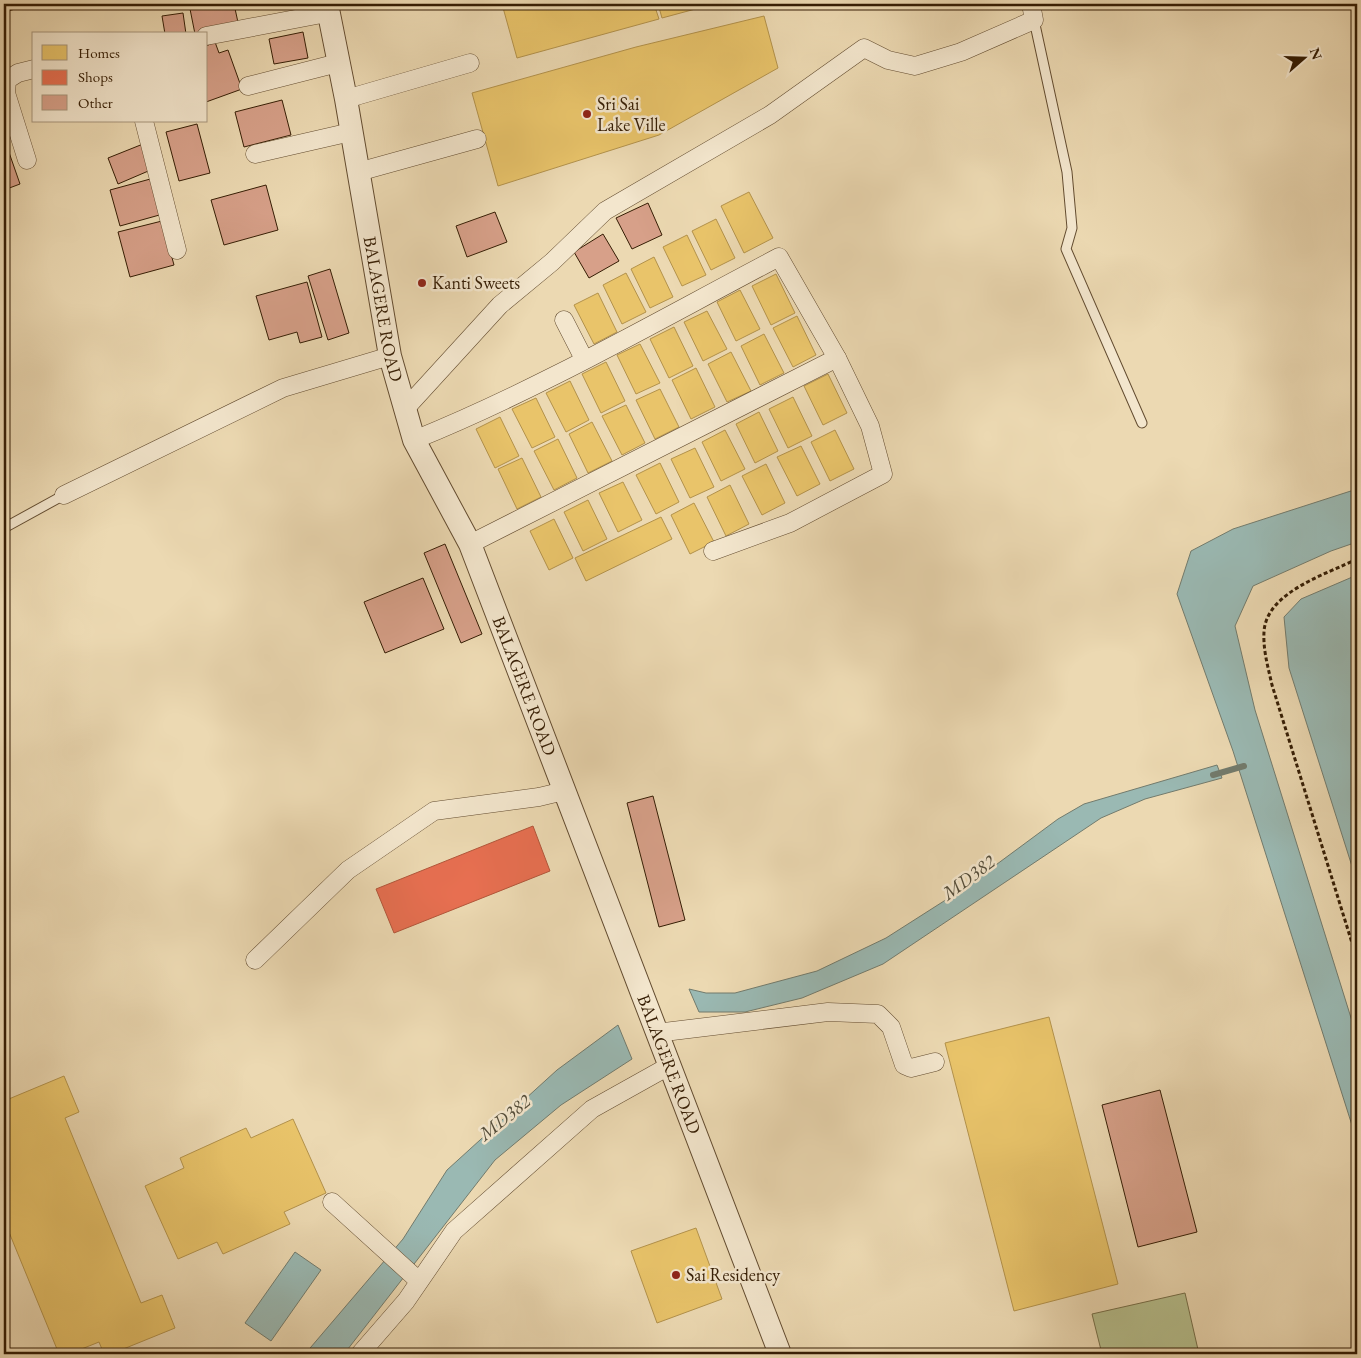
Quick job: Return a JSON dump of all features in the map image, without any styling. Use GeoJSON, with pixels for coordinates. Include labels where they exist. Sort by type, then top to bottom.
{"type":"FeatureCollection","features":[{"type":"Feature","properties":{"kind":"street"},"geometry":{"type":"LineString","coordinates":[[208,36],[327,8]]}},
{"type":"Feature","properties":{"kind":"street","name":"BALAGERE ROAD"},"geometry":{"type":"LineString","coordinates":[[327,8],[346,99],[390,356],[414,440],[470,544],[780,1354]]}},
{"type":"Feature","properties":{"kind":"street"},"geometry":{"type":"LineString","coordinates":[[405,409],[500,305],[552,262],[605,212],[770,115],[864,48],[888,60],[915,66],[961,52],[1033,12]]}},
{"type":"Feature","properties":{"kind":"street"},"geometry":{"type":"LineString","coordinates":[[248,86],[338,63]]}},
{"type":"Feature","properties":{"kind":"street"},"geometry":{"type":"LineString","coordinates":[[346,99],[470,63]]}},
{"type":"Feature","properties":{"kind":"street"},"geometry":{"type":"LineString","coordinates":[[27,160],[6,93],[7,80],[18,72],[32,69]]}},
{"type":"Feature","properties":{"kind":"street"},"geometry":{"type":"LineString","coordinates":[[144,122],[177,250]]}},
{"type":"Feature","properties":{"kind":"street"},"geometry":{"type":"LineString","coordinates":[[255,154],[351,132]]}},
{"type":"Feature","properties":{"kind":"street"},"geometry":{"type":"LineString","coordinates":[[358,172],[477,139]]}},
{"type":"Feature","properties":{"kind":"street"},"geometry":{"type":"LineString","coordinates":[[414,440],[457,422],[584,359],[779,257],[837,358],[870,426],[883,474],[790,523],[713,551]]}},
{"type":"Feature","properties":{"kind":"street"},"geometry":{"type":"LineString","coordinates":[[564,320],[584,359]]}},
{"type":"Feature","properties":{"kind":"street"},"geometry":{"type":"LineString","coordinates":[[64,495],[283,388],[390,356]]}},
{"type":"Feature","properties":{"kind":"street"},"geometry":{"type":"LineString","coordinates":[[470,544],[837,358]]}},
{"type":"Feature","properties":{"kind":"street"},"geometry":{"type":"LineString","coordinates":[[255,960],[348,870],[434,811],[540,797],[564,790]]}},
{"type":"Feature","properties":{"kind":"street"},"geometry":{"type":"LineString","coordinates":[[656,1032],[828,1012],[878,1014],[891,1027],[904,1065],[911,1068],[935,1062]]}},
{"type":"Feature","properties":{"kind":"street"},"geometry":{"type":"LineString","coordinates":[[360,1354],[406,1301],[414,1278],[454,1231],[592,1109],[669,1066]]}},
{"type":"Feature","properties":{"kind":"street"},"geometry":{"type":"LineString","coordinates":[[332,1202],[414,1278]]}},
{"type":"Feature","properties":{"kind":"lane"},"geometry":{"type":"LineString","coordinates":[[1033,12],[1067,172],[1072,228],[1066,249],[1142,422]]}},
{"type":"Feature","properties":{"kind":"lane"},"geometry":{"type":"LineString","coordinates":[[5,525],[64,495]]}},
{"type":"Feature","properties":{"kind":"path"},"geometry":{"type":"LineString","coordinates":[[1357,559],[1288,592],[1271,610],[1264,630],[1265,653],[1272,685],[1357,959]]}},
{"type":"Feature","properties":{"kind":"green space"},"geometry":{"type":"Polygon","coordinates":[[[1185,1293],[1199,1354],[1102,1354],[1092,1314],[1185,1293]]]}},
{"type":"Feature","properties":{"kind":"water"},"geometry":{"type":"Polygon","coordinates":[[[1357,489],[1357,542],[1331,551],[1253,586],[1235,626],[1255,710],[1357,1037],[1357,1141],[1233,751],[1177,594],[1191,551],[1233,529],[1357,489]]]}},
{"type":"Feature","properties":{"kind":"water"},"geometry":{"type":"Polygon","coordinates":[[[1357,575],[1357,882],[1289,668],[1284,617],[1301,599],[1357,575]]]}},
{"type":"Feature","properties":{"kind":"water"},"geometry":{"type":"Polygon","coordinates":[[[1217,765],[1222,778],[1145,799],[1101,818],[883,964],[802,998],[745,1012],[699,1012],[689,989],[706,993],[735,993],[817,971],[886,938],[966,887],[1058,819],[1084,804],[1217,765]]]}},
{"type":"Feature","properties":{"kind":"water"},"geometry":{"type":"Polygon","coordinates":[[[618,1025],[632,1059],[561,1105],[495,1160],[344,1354],[305,1354],[403,1239],[447,1170],[557,1070],[618,1025]]]}},
{"type":"Feature","properties":{"kind":"water"},"geometry":{"type":"Polygon","coordinates":[[[295,1252],[321,1270],[271,1341],[245,1323],[295,1252]]]}},
{"type":"Feature","properties":{"kind":"building: Homes"},"geometry":{"type":"Polygon","coordinates":[[[502,4],[654,4],[659,19],[517,58],[502,4]]]}},
{"type":"Feature","properties":{"kind":"building: Homes"},"geometry":{"type":"Polygon","coordinates":[[[658,4],[714,4],[662,18],[658,4]]]}},
{"type":"Feature","properties":{"kind":"building: Homes","name":"Sri Sai Lake Ville"},"geometry":{"type":"Polygon","coordinates":[[[764,16],[778,68],[659,135],[498,186],[472,93],[636,47],[764,16]]]}},
{"type":"Feature","properties":{"kind":"building: Homes"},"geometry":{"type":"Polygon","coordinates":[[[749,192],[773,238],[744,253],[721,206],[749,192]]]}},
{"type":"Feature","properties":{"kind":"building: Homes"},"geometry":{"type":"Polygon","coordinates":[[[716,219],[735,258],[711,270],[692,231],[716,219]]]}},
{"type":"Feature","properties":{"kind":"building: Homes"},"geometry":{"type":"Polygon","coordinates":[[[687,235],[706,275],[682,286],[663,247],[687,235]]]}},
{"type":"Feature","properties":{"kind":"building: Homes"},"geometry":{"type":"Polygon","coordinates":[[[654,257],[673,297],[650,308],[631,269],[654,257]]]}},
{"type":"Feature","properties":{"kind":"building: Homes"},"geometry":{"type":"Polygon","coordinates":[[[626,273],[646,312],[622,324],[603,285],[626,273]]]}},
{"type":"Feature","properties":{"kind":"building: Homes"},"geometry":{"type":"Polygon","coordinates":[[[776,274],[795,313],[771,325],[752,286],[776,274]]]}},
{"type":"Feature","properties":{"kind":"building: Homes"},"geometry":{"type":"Polygon","coordinates":[[[740,290],[760,329],[736,341],[717,302],[740,290]]]}},
{"type":"Feature","properties":{"kind":"building: Homes"},"geometry":{"type":"Polygon","coordinates":[[[598,293],[617,332],[594,344],[574,305],[598,293]]]}},
{"type":"Feature","properties":{"kind":"building: Homes"},"geometry":{"type":"Polygon","coordinates":[[[707,311],[727,349],[703,361],[684,322],[707,311]]]}},
{"type":"Feature","properties":{"kind":"building: Homes"},"geometry":{"type":"Polygon","coordinates":[[[797,316],[816,355],[793,367],[773,328],[797,316]]]}},
{"type":"Feature","properties":{"kind":"building: Homes"},"geometry":{"type":"Polygon","coordinates":[[[674,327],[693,366],[669,378],[650,339],[674,327]]]}},
{"type":"Feature","properties":{"kind":"building: Homes"},"geometry":{"type":"Polygon","coordinates":[[[764,334],[784,373],[760,385],[741,346],[764,334]]]}},
{"type":"Feature","properties":{"kind":"building: Homes"},"geometry":{"type":"Polygon","coordinates":[[[640,344],[660,383],[636,394],[617,355],[640,344]]]}},
{"type":"Feature","properties":{"kind":"building: Homes"},"geometry":{"type":"Polygon","coordinates":[[[731,352],[751,391],[727,402],[708,364],[731,352]]]}},
{"type":"Feature","properties":{"kind":"building: Homes"},"geometry":{"type":"Polygon","coordinates":[[[606,362],[625,401],[601,413],[582,374],[606,362]]]}},
{"type":"Feature","properties":{"kind":"building: Homes"},"geometry":{"type":"Polygon","coordinates":[[[696,368],[715,407],[691,419],[672,380],[696,368]]]}},
{"type":"Feature","properties":{"kind":"building: Homes"},"geometry":{"type":"Polygon","coordinates":[[[828,374],[847,413],[823,425],[804,386],[828,374]]]}},
{"type":"Feature","properties":{"kind":"building: Homes"},"geometry":{"type":"Polygon","coordinates":[[[570,381],[589,420],[566,432],[546,393],[570,381]]]}},
{"type":"Feature","properties":{"kind":"building: Homes"},"geometry":{"type":"Polygon","coordinates":[[[660,389],[679,427],[655,439],[636,400],[660,389]]]}},
{"type":"Feature","properties":{"kind":"building: Homes"},"geometry":{"type":"Polygon","coordinates":[[[793,397],[812,436],[788,448],[769,409],[793,397]]]}},
{"type":"Feature","properties":{"kind":"building: Homes"},"geometry":{"type":"Polygon","coordinates":[[[536,398],[555,437],[532,448],[512,409],[536,398]]]}},
{"type":"Feature","properties":{"kind":"building: Homes"},"geometry":{"type":"Polygon","coordinates":[[[626,405],[645,443],[622,455],[602,416],[626,405]]]}},
{"type":"Feature","properties":{"kind":"building: Homes"},"geometry":{"type":"Polygon","coordinates":[[[759,412],[778,451],[755,463],[736,424],[759,412]]]}},
{"type":"Feature","properties":{"kind":"building: Homes"},"geometry":{"type":"Polygon","coordinates":[[[500,417],[519,456],[495,468],[476,429],[500,417]]]}},
{"type":"Feature","properties":{"kind":"building: Homes"},"geometry":{"type":"Polygon","coordinates":[[[592,422],[612,461],[588,473],[569,434],[592,422]]]}},
{"type":"Feature","properties":{"kind":"building: Homes"},"geometry":{"type":"Polygon","coordinates":[[[725,430],[745,469],[721,481],[702,442],[725,430]]]}},
{"type":"Feature","properties":{"kind":"building: Homes"},"geometry":{"type":"Polygon","coordinates":[[[835,430],[854,469],[830,481],[811,442],[835,430]]]}},
{"type":"Feature","properties":{"kind":"building: Homes"},"geometry":{"type":"Polygon","coordinates":[[[558,439],[577,478],[554,490],[534,451],[558,439]]]}},
{"type":"Feature","properties":{"kind":"building: Homes"},"geometry":{"type":"Polygon","coordinates":[[[801,446],[820,484],[797,496],[777,457],[801,446]]]}},
{"type":"Feature","properties":{"kind":"building: Homes"},"geometry":{"type":"Polygon","coordinates":[[[695,448],[714,487],[690,498],[671,459],[695,448]]]}},
{"type":"Feature","properties":{"kind":"building: Homes"},"geometry":{"type":"Polygon","coordinates":[[[522,458],[541,497],[517,509],[498,469],[522,458]]]}},
{"type":"Feature","properties":{"kind":"building: Homes"},"geometry":{"type":"Polygon","coordinates":[[[660,463],[679,502],[656,514],[636,475],[660,463]]]}},
{"type":"Feature","properties":{"kind":"building: Homes"},"geometry":{"type":"Polygon","coordinates":[[[766,464],[785,503],[762,515],[742,476],[766,464]]]}},
{"type":"Feature","properties":{"kind":"building: Homes"},"geometry":{"type":"Polygon","coordinates":[[[623,482],[642,520],[618,532],[599,493],[623,482]]]}},
{"type":"Feature","properties":{"kind":"building: Homes"},"geometry":{"type":"Polygon","coordinates":[[[730,485],[749,524],[726,536],[707,497],[730,485]]]}},
{"type":"Feature","properties":{"kind":"building: Homes"},"geometry":{"type":"Polygon","coordinates":[[[588,500],[607,539],[583,551],[564,512],[588,500]]]}},
{"type":"Feature","properties":{"kind":"building: Homes"},"geometry":{"type":"Polygon","coordinates":[[[694,503],[714,542],[690,554],[671,515],[694,503]]]}},
{"type":"Feature","properties":{"kind":"building: Homes"},"geometry":{"type":"Polygon","coordinates":[[[661,517],[672,539],[586,581],[575,558],[661,517]]]}},
{"type":"Feature","properties":{"kind":"building: Homes"},"geometry":{"type":"Polygon","coordinates":[[[554,519],[573,558],[549,570],[530,531],[554,519]]]}},
{"type":"Feature","properties":{"kind":"building: Homes"},"geometry":{"type":"Polygon","coordinates":[[[1049,1017],[1118,1284],[1014,1311],[945,1043],[1049,1017]]]}},
{"type":"Feature","properties":{"kind":"building: Homes"},"geometry":{"type":"Polygon","coordinates":[[[64,1076],[79,1112],[65,1118],[141,1303],[162,1295],[175,1328],[111,1354],[104,1354],[99,1342],[69,1354],[59,1354],[4,1220],[4,1101],[64,1076]]]}},
{"type":"Feature","properties":{"kind":"building: Homes"},"geometry":{"type":"Polygon","coordinates":[[[293,1119],[326,1193],[284,1212],[290,1224],[223,1254],[217,1242],[178,1259],[145,1186],[184,1168],[180,1158],[246,1128],[251,1138],[293,1119]]]}},
{"type":"Feature","properties":{"kind":"building: Homes","name":"Sai Residency"},"geometry":{"type":"Polygon","coordinates":[[[696,1228],[722,1299],[657,1323],[631,1251],[696,1228]]]}},
{"type":"Feature","properties":{"kind":"building: Shops"},"geometry":{"type":"Polygon","coordinates":[[[533,826],[550,871],[394,933],[376,889],[533,826]]]}},
{"type":"Feature","properties":{"kind":"building: Other"},"geometry":{"type":"Polygon","coordinates":[[[4,4],[18,4],[19,8],[4,12],[4,4]]]}},
{"type":"Feature","properties":{"kind":"building: Other"},"geometry":{"type":"Polygon","coordinates":[[[189,4],[234,4],[239,27],[195,32],[189,4]]]}},
{"type":"Feature","properties":{"kind":"building: Other"},"geometry":{"type":"Polygon","coordinates":[[[183,13],[186,32],[165,32],[162,16],[183,13]]]}},
{"type":"Feature","properties":{"kind":"building: Other"},"geometry":{"type":"Polygon","coordinates":[[[303,32],[308,58],[274,64],[269,39],[303,32]]]}},
{"type":"Feature","properties":{"kind":"building: Other"},"geometry":{"type":"Polygon","coordinates":[[[215,42],[219,53],[228,50],[242,89],[208,101],[208,45],[215,42]]]}},
{"type":"Feature","properties":{"kind":"building: Other"},"geometry":{"type":"Polygon","coordinates":[[[282,100],[291,135],[244,147],[235,112],[282,100]]]}},
{"type":"Feature","properties":{"kind":"building: Other"},"geometry":{"type":"Polygon","coordinates":[[[197,124],[210,173],[179,181],[166,132],[197,124]]]}},
{"type":"Feature","properties":{"kind":"building: Other"},"geometry":{"type":"Polygon","coordinates":[[[4,138],[20,184],[4,190],[4,138]]]}},
{"type":"Feature","properties":{"kind":"building: Other"},"geometry":{"type":"Polygon","coordinates":[[[143,144],[153,169],[118,184],[108,158],[143,144]]]}},
{"type":"Feature","properties":{"kind":"building: Other"},"geometry":{"type":"Polygon","coordinates":[[[154,178],[163,214],[120,226],[110,190],[154,178]]]}},
{"type":"Feature","properties":{"kind":"building: Other"},"geometry":{"type":"Polygon","coordinates":[[[266,185],[278,230],[224,245],[211,200],[266,185]]]}},
{"type":"Feature","properties":{"kind":"building: Other"},"geometry":{"type":"Polygon","coordinates":[[[648,203],[662,235],[632,249],[616,218],[648,203]]]}},
{"type":"Feature","properties":{"kind":"building: Other"},"geometry":{"type":"Polygon","coordinates":[[[495,212],[507,242],[467,257],[456,226],[495,212]]]}},
{"type":"Feature","properties":{"kind":"building: Other"},"geometry":{"type":"Polygon","coordinates":[[[162,221],[174,265],[130,277],[118,232],[162,221]]]}},
{"type":"Feature","properties":{"kind":"building: Other"},"geometry":{"type":"Polygon","coordinates":[[[603,234],[619,261],[589,278],[574,252],[603,234]]]}},
{"type":"Feature","properties":{"kind":"building: Other"},"geometry":{"type":"Polygon","coordinates":[[[330,269],[349,333],[328,340],[308,276],[330,269]]]}},
{"type":"Feature","properties":{"kind":"building: Other"},"geometry":{"type":"Polygon","coordinates":[[[307,282],[322,337],[300,343],[297,332],[269,340],[256,296],[307,282]]]}},
{"type":"Feature","properties":{"kind":"building: Other"},"geometry":{"type":"Polygon","coordinates":[[[445,544],[482,634],[461,643],[424,553],[445,544]]]}},
{"type":"Feature","properties":{"kind":"building: Other"},"geometry":{"type":"Polygon","coordinates":[[[423,578],[444,629],[385,653],[364,602],[423,578]]]}},
{"type":"Feature","properties":{"kind":"building: Other"},"geometry":{"type":"Polygon","coordinates":[[[653,796],[685,920],[659,927],[627,803],[653,796]]]}},
{"type":"Feature","properties":{"kind":"building: Other"},"geometry":{"type":"Polygon","coordinates":[[[1160,1090],[1197,1232],[1138,1247],[1102,1105],[1160,1090]]]}},
{"type":"Feature","properties":{"kind":"waterway","name":"MD382"},"geometry":{"type":"LineString","coordinates":[[1213,775],[1244,766]]}},
{"type":"Feature","properties":{"kind":"place","name":"Sri Sai Lake Ville"},"geometry":{"type":"Point","coordinates":[587,114]}},
{"type":"Feature","properties":{"kind":"place","name":"Kanti Sweets"},"geometry":{"type":"Point","coordinates":[422,283]}},
{"type":"Feature","properties":{"kind":"place","name":"Sai Residency"},"geometry":{"type":"Point","coordinates":[676,1275]}}]}
